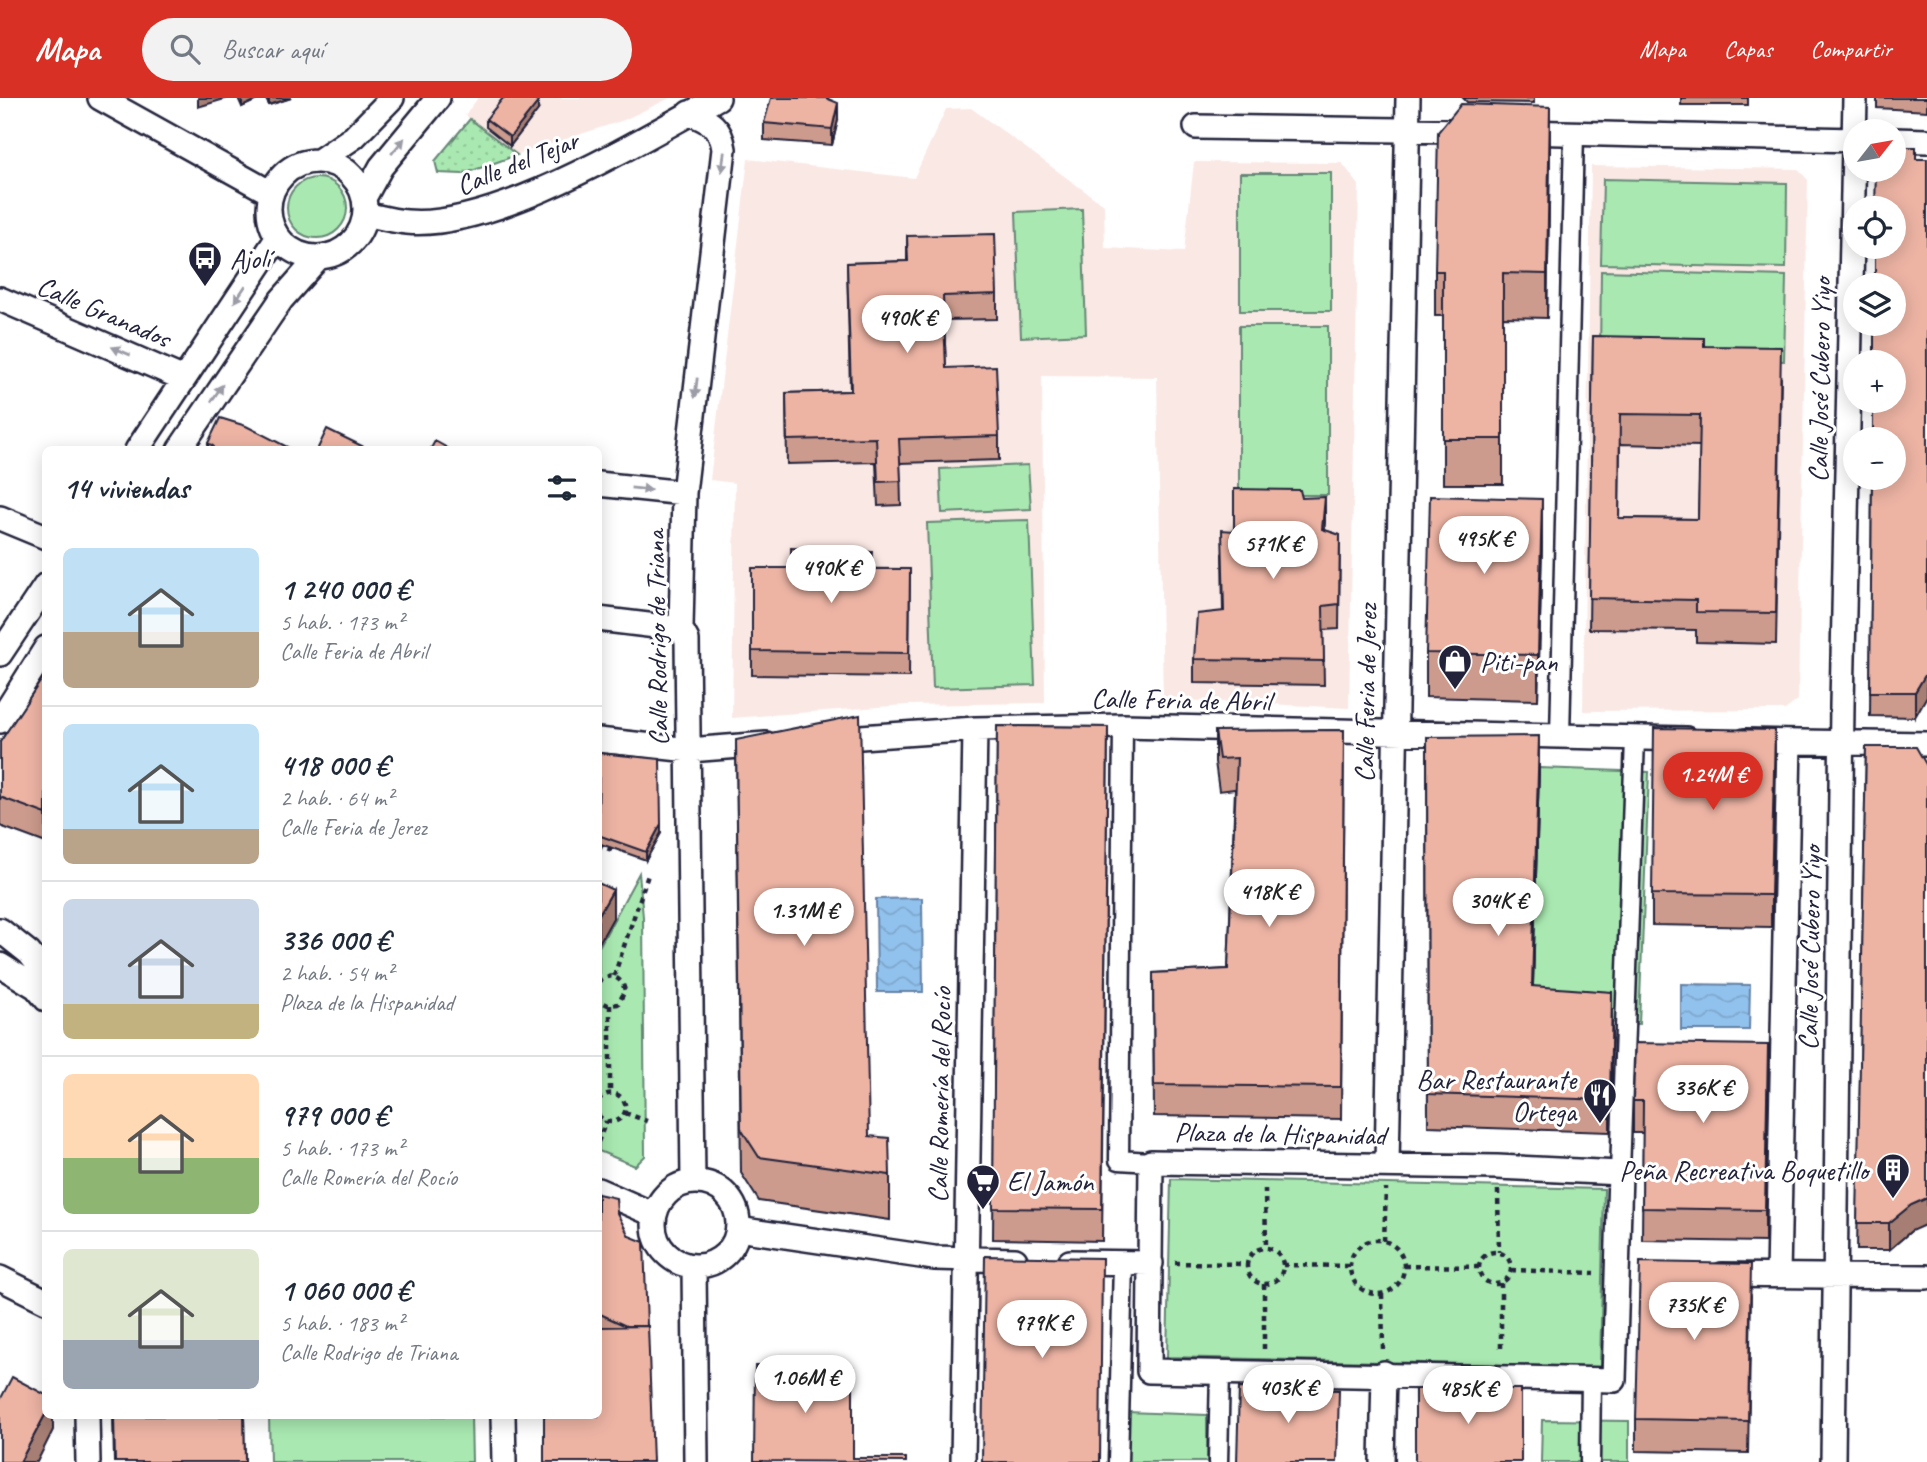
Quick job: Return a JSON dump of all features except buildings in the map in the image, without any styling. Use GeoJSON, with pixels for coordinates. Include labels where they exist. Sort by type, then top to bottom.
{"type":"FeatureCollection","features":[{"type":"Feature","properties":{"kind":"street"},"geometry":{"type":"LineString","coordinates":[[100,98],[271,193]]}},
{"type":"Feature","properties":{"kind":"street"},"geometry":{"type":"LineString","coordinates":[[392,98],[355,137],[320,160],[293,167],[279,179],[271,193],[271,223],[278,237],[289,248],[303,255],[319,257],[332,255],[355,239],[364,206],[381,167],[438,98]]}},
{"type":"Feature","properties":{"kind":"street","name":"Calle del Tejar"},"geometry":{"type":"LineString","coordinates":[[364,206],[408,223],[464,218],[570,177],[718,98]]}},
{"type":"Feature","properties":{"kind":"street","name":"Calle Feria de Jerez"},"geometry":{"type":"LineString","coordinates":[[1387,1164],[1393,734],[1408,98]]}},
{"type":"Feature","properties":{"kind":"street","name":"Calle José Cubero Yiyo"},"geometry":{"type":"LineString","coordinates":[[1854,119],[1855,98]]}},
{"type":"Feature","properties":{"kind":"street","name":"Calle Rodrigo de Triana"},"geometry":{"type":"LineString","coordinates":[[689,113],[715,125],[722,136],[724,149],[684,493],[681,629],[687,640],[693,1182]]}},
{"type":"Feature","properties":{"kind":"street"},"geometry":{"type":"LineString","coordinates":[[1196,127],[1407,129],[1843,140]]}},
{"type":"Feature","properties":{"kind":"street"},"geometry":{"type":"LineString","coordinates":[[1560,737],[1574,133]]}},
{"type":"Feature","properties":{"kind":"street"},"geometry":{"type":"LineString","coordinates":[[1906,141],[1927,141]]}},
{"type":"Feature","properties":{"kind":"street"},"geometry":{"type":"LineString","coordinates":[[320,160],[347,171],[364,206]]}},
{"type":"Feature","properties":{"kind":"street","name":"Calle José Cubero Yiyo"},"geometry":{"type":"LineString","coordinates":[[1833,1462],[1842,742],[1853,182]]}},
{"type":"Feature","properties":{"kind":"street"},"geometry":{"type":"LineString","coordinates":[[140,446],[278,237]]}},
{"type":"Feature","properties":{"kind":"street"},"geometry":{"type":"LineString","coordinates":[[182,446],[281,300],[319,257]]}},
{"type":"Feature","properties":{"kind":"street","name":"Calle Granados"},"geometry":{"type":"LineString","coordinates":[[0,299],[184,379]]}},
{"type":"Feature","properties":{"kind":"street"},"geometry":{"type":"LineString","coordinates":[[602,484],[684,493]]}},
{"type":"Feature","properties":{"kind":"street"},"geometry":{"type":"LineString","coordinates":[[0,518],[42,535]]}},
{"type":"Feature","properties":{"kind":"street"},"geometry":{"type":"LineString","coordinates":[[0,654],[42,591]]}},
{"type":"Feature","properties":{"kind":"street"},"geometry":{"type":"LineString","coordinates":[[602,619],[681,629]]}},
{"type":"Feature","properties":{"kind":"street"},"geometry":{"type":"LineString","coordinates":[[0,721],[37,675]]}},
{"type":"Feature","properties":{"kind":"street"},"geometry":{"type":"LineString","coordinates":[[1122,726],[1119,1160],[1151,1162]]}},
{"type":"Feature","properties":{"kind":"street","name":"Calle Feria de Abril"},"geometry":{"type":"LineString","coordinates":[[816,741],[975,729],[1122,726],[1927,744]]}},
{"type":"Feature","properties":{"kind":"street","name":"Calle Romería del Rocío"},"geometry":{"type":"LineString","coordinates":[[962,1462],[975,729]]}},
{"type":"Feature","properties":{"kind":"street"},"geometry":{"type":"LineString","coordinates":[[1620,1173],[1635,738]]}},
{"type":"Feature","properties":{"kind":"street"},"geometry":{"type":"LineString","coordinates":[[602,740],[688,750],[789,743]]}},
{"type":"Feature","properties":{"kind":"street"},"geometry":{"type":"LineString","coordinates":[[1778,1275],[1790,741]]}},
{"type":"Feature","properties":{"kind":"street"},"geometry":{"type":"LineString","coordinates":[[0,930],[37,958]]}},
{"type":"Feature","properties":{"kind":"street"},"geometry":{"type":"LineString","coordinates":[[0,965],[36,987],[42,994]]}},
{"type":"Feature","properties":{"kind":"street","name":"Plaza de la Hispanidad"},"geometry":{"type":"LineString","coordinates":[[1151,1162],[1265,1162],[1497,1167],[1620,1173],[1627,1275],[1614,1380],[1384,1373],[1149,1371],[1151,1162]]}},
{"type":"Feature","properties":{"kind":"street"},"geometry":{"type":"LineString","coordinates":[[693,1182],[706,1183],[727,1196],[734,1207],[738,1229],[727,1253],[705,1266],[681,1264],[662,1250],[653,1227],[654,1215],[668,1192],[693,1182]]}},
{"type":"Feature","properties":{"kind":"street"},"geometry":{"type":"LineString","coordinates":[[602,1192],[654,1215]]}},
{"type":"Feature","properties":{"kind":"street"},"geometry":{"type":"LineString","coordinates":[[738,1229],[934,1258],[1151,1263]]}},
{"type":"Feature","properties":{"kind":"street"},"geometry":{"type":"LineString","coordinates":[[1118,1462],[1123,1263]]}},
{"type":"Feature","properties":{"kind":"street"},"geometry":{"type":"LineString","coordinates":[[694,1266],[696,1462]]}},
{"type":"Feature","properties":{"kind":"street"},"geometry":{"type":"LineString","coordinates":[[1699,1275],[1927,1277]]}},
{"type":"Feature","properties":{"kind":"street"},"geometry":{"type":"LineString","coordinates":[[0,1279],[42,1299]]}},
{"type":"Feature","properties":{"kind":"street"},"geometry":{"type":"LineString","coordinates":[[1218,1462],[1220,1371]]}},
{"type":"Feature","properties":{"kind":"street"},"geometry":{"type":"LineString","coordinates":[[1382,1462],[1384,1373]]}},
{"type":"Feature","properties":{"kind":"street"},"geometry":{"type":"LineString","coordinates":[[1590,1462],[1591,1378]]}},
{"type":"Feature","properties":{"kind":"street"},"geometry":{"type":"LineString","coordinates":[[87,1419],[88,1462]]}},
{"type":"Feature","properties":{"kind":"street"},"geometry":{"type":"LineString","coordinates":[[503,1419],[504,1462]]}},
{"type":"Feature","properties":{"kind":"path"},"geometry":{"type":"LineString","coordinates":[[602,846],[612,850]]}},
{"type":"Feature","properties":{"kind":"path"},"geometry":{"type":"LineString","coordinates":[[614,976],[649,872]]}},
{"type":"Feature","properties":{"kind":"path"},"geometry":{"type":"LineString","coordinates":[[602,979],[614,976],[622,981],[625,991],[622,1000],[610,1005],[602,1002]]}},
{"type":"Feature","properties":{"kind":"path"},"geometry":{"type":"LineString","coordinates":[[610,1005],[610,1093]]}},
{"type":"Feature","properties":{"kind":"path"},"geometry":{"type":"LineString","coordinates":[[602,1098],[610,1093]]}},
{"type":"Feature","properties":{"kind":"path"},"geometry":{"type":"LineString","coordinates":[[602,1118],[606,1121],[619,1120],[625,1113],[623,1098],[610,1093]]}},
{"type":"Feature","properties":{"kind":"path"},"geometry":{"type":"LineString","coordinates":[[625,1113],[647,1121]]}},
{"type":"Feature","properties":{"kind":"path"},"geometry":{"type":"LineString","coordinates":[[602,1132],[606,1121]]}},
{"type":"Feature","properties":{"kind":"path"},"geometry":{"type":"LineString","coordinates":[[1265,1162],[1266,1247]]}},
{"type":"Feature","properties":{"kind":"path"},"geometry":{"type":"LineString","coordinates":[[1384,1241],[1387,1164]]}},
{"type":"Feature","properties":{"kind":"path"},"geometry":{"type":"LineString","coordinates":[[1497,1167],[1499,1252]]}},
{"type":"Feature","properties":{"kind":"path"},"geometry":{"type":"LineString","coordinates":[[1384,1241],[1402,1255],[1404,1266],[1398,1284],[1382,1294],[1362,1290],[1355,1283],[1351,1266],[1354,1252],[1362,1245],[1384,1241]]}},
{"type":"Feature","properties":{"kind":"path"},"geometry":{"type":"LineString","coordinates":[[1266,1247],[1279,1254],[1283,1265],[1275,1281],[1264,1284],[1249,1275],[1247,1264],[1252,1253],[1266,1247]]}},
{"type":"Feature","properties":{"kind":"path"},"geometry":{"type":"LineString","coordinates":[[1500,1283],[1484,1280],[1479,1266],[1485,1254],[1499,1252],[1508,1259],[1511,1270]]}},
{"type":"Feature","properties":{"kind":"path"},"geometry":{"type":"LineString","coordinates":[[1151,1263],[1247,1264]]}},
{"type":"Feature","properties":{"kind":"path"},"geometry":{"type":"LineString","coordinates":[[1283,1265],[1351,1266]]}},
{"type":"Feature","properties":{"kind":"path"},"geometry":{"type":"LineString","coordinates":[[1404,1266],[1479,1266]]}},
{"type":"Feature","properties":{"kind":"path"},"geometry":{"type":"LineString","coordinates":[[1511,1270],[1627,1275]]}},
{"type":"Feature","properties":{"kind":"path"},"geometry":{"type":"LineString","coordinates":[[1502,1376],[1500,1283],[1511,1270]]}},
{"type":"Feature","properties":{"kind":"path"},"geometry":{"type":"LineString","coordinates":[[1264,1284],[1264,1371]]}},
{"type":"Feature","properties":{"kind":"path"},"geometry":{"type":"LineString","coordinates":[[1382,1294],[1384,1373]]}},
{"type":"Feature","properties":{"kind":"shaded area"},"geometry":{"type":"Polygon","coordinates":[[[478,98],[670,98],[624,120],[517,155],[465,115],[478,98]]]}},
{"type":"Feature","properties":{"kind":"shaded area"},"geometry":{"type":"Polygon","coordinates":[[[971,108],[1104,205],[1105,248],[1184,252],[1194,162],[1342,163],[1359,185],[1349,708],[1163,699],[1157,377],[1042,376],[1045,703],[906,705],[732,718],[735,483],[710,480],[748,159],[914,178],[946,109],[971,108]]]}},
{"type":"Feature","properties":{"kind":"shaded area"},"geometry":{"type":"Polygon","coordinates":[[[1591,166],[1798,169],[1808,180],[1798,700],[1785,710],[1583,711],[1591,166]]]}},
{"type":"Feature","properties":{"kind":"green space"},"geometry":{"type":"Polygon","coordinates":[[[470,119],[517,155],[463,174],[438,173],[435,161],[470,119]]]}},
{"type":"Feature","properties":{"kind":"green space"},"geometry":{"type":"Polygon","coordinates":[[[1240,173],[1331,173],[1331,311],[1240,311],[1240,173]]]}},
{"type":"Feature","properties":{"kind":"green space"},"geometry":{"type":"Polygon","coordinates":[[[311,178],[323,178],[339,186],[345,196],[345,220],[339,230],[323,238],[311,238],[295,230],[287,214],[287,202],[295,186],[311,178]]]}},
{"type":"Feature","properties":{"kind":"green space"},"geometry":{"type":"Polygon","coordinates":[[[1603,179],[1787,183],[1786,268],[1601,264],[1603,179]]]}},
{"type":"Feature","properties":{"kind":"green space"},"geometry":{"type":"Polygon","coordinates":[[[1082,209],[1086,334],[1021,337],[1016,212],[1082,209]]]}},
{"type":"Feature","properties":{"kind":"green space"},"geometry":{"type":"Polygon","coordinates":[[[1601,271],[1786,276],[1784,361],[1600,356],[1601,271]]]}},
{"type":"Feature","properties":{"kind":"green space"},"geometry":{"type":"Polygon","coordinates":[[[1239,326],[1328,326],[1328,495],[1239,495],[1239,326]]]}},
{"type":"Feature","properties":{"kind":"green space"},"geometry":{"type":"Polygon","coordinates":[[[1028,465],[1031,509],[942,513],[940,469],[1028,465]]]}},
{"type":"Feature","properties":{"kind":"green space"},"geometry":{"type":"Polygon","coordinates":[[[1029,520],[1035,685],[933,688],[927,523],[1029,520]]]}},
{"type":"Feature","properties":{"kind":"green space"},"geometry":{"type":"Polygon","coordinates":[[[1539,768],[1649,772],[1639,1024],[1532,1018],[1539,768]]]}},
{"type":"Feature","properties":{"kind":"green space"},"geometry":{"type":"Polygon","coordinates":[[[639,873],[643,917],[645,1156],[635,1166],[602,1152],[602,941],[639,873]]]}},
{"type":"Feature","properties":{"kind":"green space"},"geometry":{"type":"Polygon","coordinates":[[[1171,1179],[1604,1189],[1600,1367],[1167,1357],[1171,1179]]]}},
{"type":"Feature","properties":{"kind":"green space"},"geometry":{"type":"Polygon","coordinates":[[[1126,1412],[1207,1415],[1207,1462],[1125,1462],[1126,1412]]]}},
{"type":"Feature","properties":{"kind":"green space"},"geometry":{"type":"Polygon","coordinates":[[[269,1419],[471,1419],[472,1462],[270,1462],[269,1419]]]}},
{"type":"Feature","properties":{"kind":"green space"},"geometry":{"type":"Polygon","coordinates":[[[1542,1420],[1629,1421],[1629,1462],[1541,1462],[1542,1420]]]}},
{"type":"Feature","properties":{"kind":"water"},"geometry":{"type":"Polygon","coordinates":[[[922,898],[923,992],[877,992],[876,899],[922,898]]]}},
{"type":"Feature","properties":{"kind":"water"},"geometry":{"type":"Polygon","coordinates":[[[1681,984],[1750,985],[1749,1030],[1681,1030],[1681,984]]]}},
{"type":"Feature","properties":{"kind":"place","name":"Ajolí"},"geometry":{"type":"Point","coordinates":[205,288]}},
{"type":"Feature","properties":{"kind":"place","name":"Piti-pan"},"geometry":{"type":"Point","coordinates":[1455,691]}},
{"type":"Feature","properties":{"kind":"place","name":"Bar Restaurante Ortega"},"geometry":{"type":"Point","coordinates":[1600,1125]}},
{"type":"Feature","properties":{"kind":"place","name":"Peña Recreativa Boquetillo"},"geometry":{"type":"Point","coordinates":[1893,1200]}},
{"type":"Feature","properties":{"kind":"place","name":"El Jamón"},"geometry":{"type":"Point","coordinates":[983,1211]}}]}
